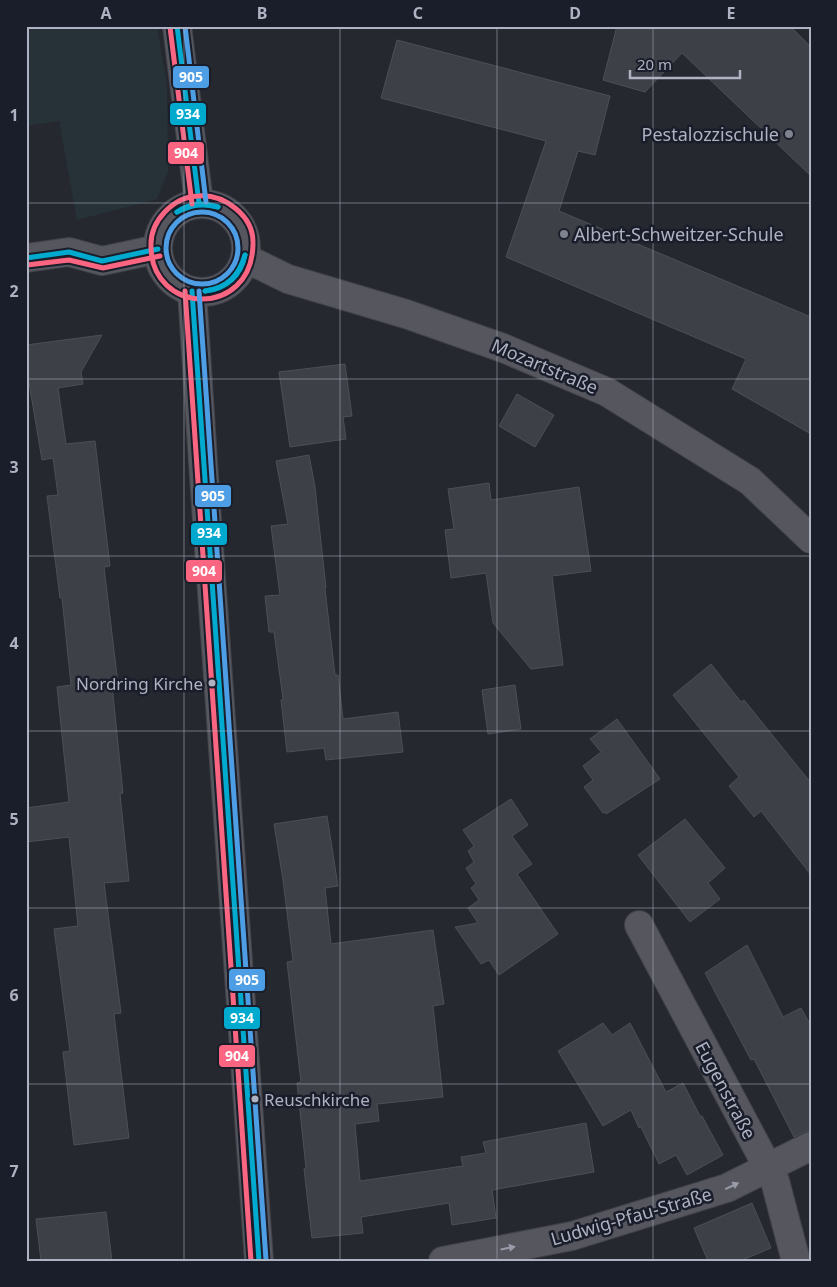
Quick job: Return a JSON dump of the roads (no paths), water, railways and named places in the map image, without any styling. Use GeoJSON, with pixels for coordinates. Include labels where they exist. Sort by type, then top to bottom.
{"type":"FeatureCollection","features":[{"type":"Feature","properties":{"kind":"street"},"geometry":{"type":"LineString","coordinates":[[177,26],[199,203]]}},
{"type":"Feature","properties":{"kind":"street"},"geometry":{"type":"LineString","coordinates":[[199,203],[213,204],[225,210],[236,219],[243,231],[246,244],[245,258],[240,271],[231,281],[219,289],[206,292],[192,291],[179,286],[168,276],[161,264],[158,249],[159,236],[165,224],[174,213],[186,206],[199,203]]}},
{"type":"Feature","properties":{"kind":"street"},"geometry":{"type":"LineString","coordinates":[[26,258],[70,252],[102,261],[158,249]]}},
{"type":"Feature","properties":{"kind":"street","name":"Mozartstraße"},"geometry":{"type":"LineString","coordinates":[[245,258],[288,279],[406,314],[503,348],[607,392],[750,481],[811,539]]}},
{"type":"Feature","properties":{"kind":"street"},"geometry":{"type":"LineString","coordinates":[[192,291],[259,1261]]}},
{"type":"Feature","properties":{"kind":"street","name":"Eugenstraße"},"geometry":{"type":"LineString","coordinates":[[639,925],[775,1181],[796,1261]]}},
{"type":"Feature","properties":{"kind":"street","name":"Ludwig-Pfau-Straße"},"geometry":{"type":"LineString","coordinates":[[443,1261],[572,1236],[727,1188],[811,1146]]}},
{"type":"Feature","properties":{"kind":"place","name":"Pestalozzischule"},"geometry":{"type":"Point","coordinates":[789,134]}},
{"type":"Feature","properties":{"kind":"place","name":"Albert-Schweitzer-Schule"},"geometry":{"type":"Point","coordinates":[564,234]}},
{"type":"Feature","properties":{"kind":"place","name":"Nordring Kirche"},"geometry":{"type":"Point","coordinates":[212,683]}},
{"type":"Feature","properties":{"kind":"place","name":"Reuschkirche"},"geometry":{"type":"Point","coordinates":[255,1099]}}]}
